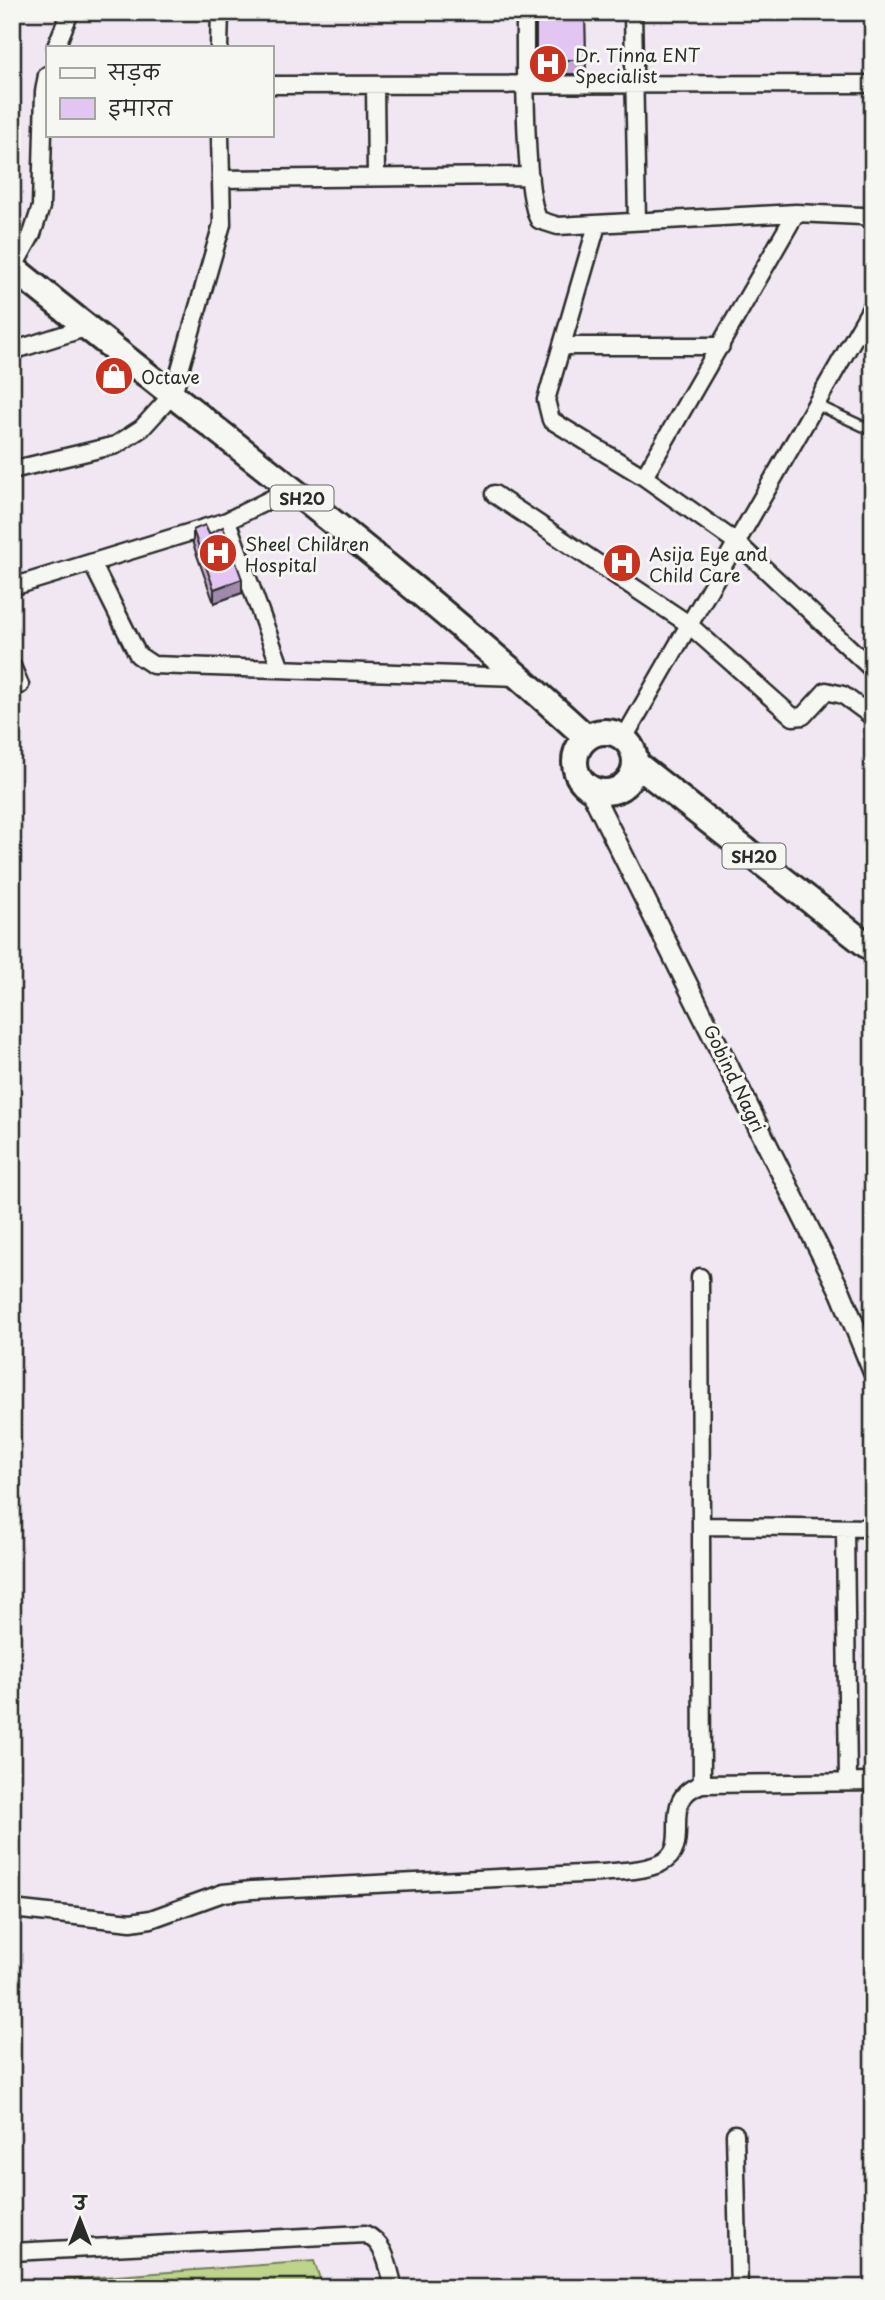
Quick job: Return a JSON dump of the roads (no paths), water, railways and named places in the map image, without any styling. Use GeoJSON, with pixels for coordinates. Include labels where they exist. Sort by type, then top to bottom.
{"type":"FeatureCollection","features":[{"type":"Feature","properties":{"kind":"main road","name":"SH20"},"geometry":{"type":"LineString","coordinates":[[13,268],[291,489],[520,677],[586,737]]}},
{"type":"Feature","properties":{"kind":"main road"},"geometry":{"type":"LineString","coordinates":[[624,738],[604,731],[586,737],[575,753],[574,763],[582,782],[590,789],[610,792],[620,789],[628,782],[635,763]]}},
{"type":"Feature","properties":{"kind":"main road","name":"SH20"},"geometry":{"type":"LineString","coordinates":[[624,738],[634,753],[635,763],[873,950]]}},
{"type":"Feature","properties":{"kind":"street"},"geometry":{"type":"LineString","coordinates":[[57,46],[70,12]]}},
{"type":"Feature","properties":{"kind":"street"},"geometry":{"type":"LineString","coordinates":[[219,46],[220,12]]}},
{"type":"Feature","properties":{"kind":"street"},"geometry":{"type":"LineString","coordinates":[[525,12],[525,84],[530,176],[535,213],[539,220],[558,226],[597,225],[796,213],[862,216],[873,219]]}},
{"type":"Feature","properties":{"kind":"street"},"geometry":{"type":"LineString","coordinates":[[633,12],[637,221]]}},
{"type":"Feature","properties":{"kind":"street"},"geometry":{"type":"LineString","coordinates":[[13,268],[32,234],[39,214],[46,81]]}},
{"type":"Feature","properties":{"kind":"street"},"geometry":{"type":"LineString","coordinates":[[273,85],[873,84]]}},
{"type":"Feature","properties":{"kind":"street"},"geometry":{"type":"LineString","coordinates":[[375,85],[376,176]]}},
{"type":"Feature","properties":{"kind":"street"},"geometry":{"type":"LineString","coordinates":[[12,470],[116,444],[142,428],[173,394],[222,224],[219,136]]}},
{"type":"Feature","properties":{"kind":"street"},"geometry":{"type":"LineString","coordinates":[[221,178],[530,176]]}},
{"type":"Feature","properties":{"kind":"street"},"geometry":{"type":"LineString","coordinates":[[645,477],[796,213]]}},
{"type":"Feature","properties":{"kind":"street"},"geometry":{"type":"LineString","coordinates":[[597,225],[546,400],[551,420],[645,477],[736,542],[872,669]]}},
{"type":"Feature","properties":{"kind":"street"},"geometry":{"type":"LineString","coordinates":[[624,738],[687,623],[873,305]]}},
{"type":"Feature","properties":{"kind":"street"},"geometry":{"type":"LineString","coordinates":[[12,351],[88,327]]}},
{"type":"Feature","properties":{"kind":"street"},"geometry":{"type":"LineString","coordinates":[[563,346],[721,346]]}},
{"type":"Feature","properties":{"kind":"street"},"geometry":{"type":"LineString","coordinates":[[12,587],[227,521],[291,489]]}},
{"type":"Feature","properties":{"kind":"street"},"geometry":{"type":"LineString","coordinates":[[494,494],[687,623],[793,718],[803,716],[826,691],[843,695],[873,717]]}},
{"type":"Feature","properties":{"kind":"street"},"geometry":{"type":"LineString","coordinates":[[227,521],[281,669]]}},
{"type":"Feature","properties":{"kind":"street"},"geometry":{"type":"LineString","coordinates":[[92,563],[144,661],[153,665],[520,677]]}},
{"type":"Feature","properties":{"kind":"street"},"geometry":{"type":"LineString","coordinates":[[12,666],[20,685]]}},
{"type":"Feature","properties":{"kind":"street","name":"Gobind Nagri"},"geometry":{"type":"LineString","coordinates":[[590,789],[841,1293],[873,1371]]}},
{"type":"Feature","properties":{"kind":"street"},"geometry":{"type":"LineString","coordinates":[[700,1277],[702,1784]]}},
{"type":"Feature","properties":{"kind":"street"},"geometry":{"type":"LineString","coordinates":[[702,1526],[873,1528]]}},
{"type":"Feature","properties":{"kind":"street"},"geometry":{"type":"LineString","coordinates":[[845,1529],[849,1782]]}},
{"type":"Feature","properties":{"kind":"street"},"geometry":{"type":"LineString","coordinates":[[12,1909],[131,1922],[151,1919],[223,1893],[601,1873],[649,1867],[663,1862],[672,1851],[677,1835],[679,1800],[688,1789],[702,1784],[873,1782]]}},
{"type":"Feature","properties":{"kind":"street"},"geometry":{"type":"LineString","coordinates":[[735,2134],[739,2288]]}},
{"type":"Feature","properties":{"kind":"street"},"geometry":{"type":"LineString","coordinates":[[12,2252],[365,2234],[375,2238],[382,2249],[394,2288]]}},
{"type":"Feature","properties":{"kind":"lane"},"geometry":{"type":"LineString","coordinates":[[815,404],[873,431]]}},
{"type":"Feature","properties":{"kind":"place","name":"Dr. Tinna ENT Specialist"},"geometry":{"type":"Point","coordinates":[548,64]}},
{"type":"Feature","properties":{"kind":"place","name":"Octave"},"geometry":{"type":"Point","coordinates":[114,376]}},
{"type":"Feature","properties":{"kind":"place","name":"Sheel Children Hospital"},"geometry":{"type":"Point","coordinates":[218,553]}},
{"type":"Feature","properties":{"kind":"place","name":"Asija Eye and Child Care"},"geometry":{"type":"Point","coordinates":[622,563]}}]}
